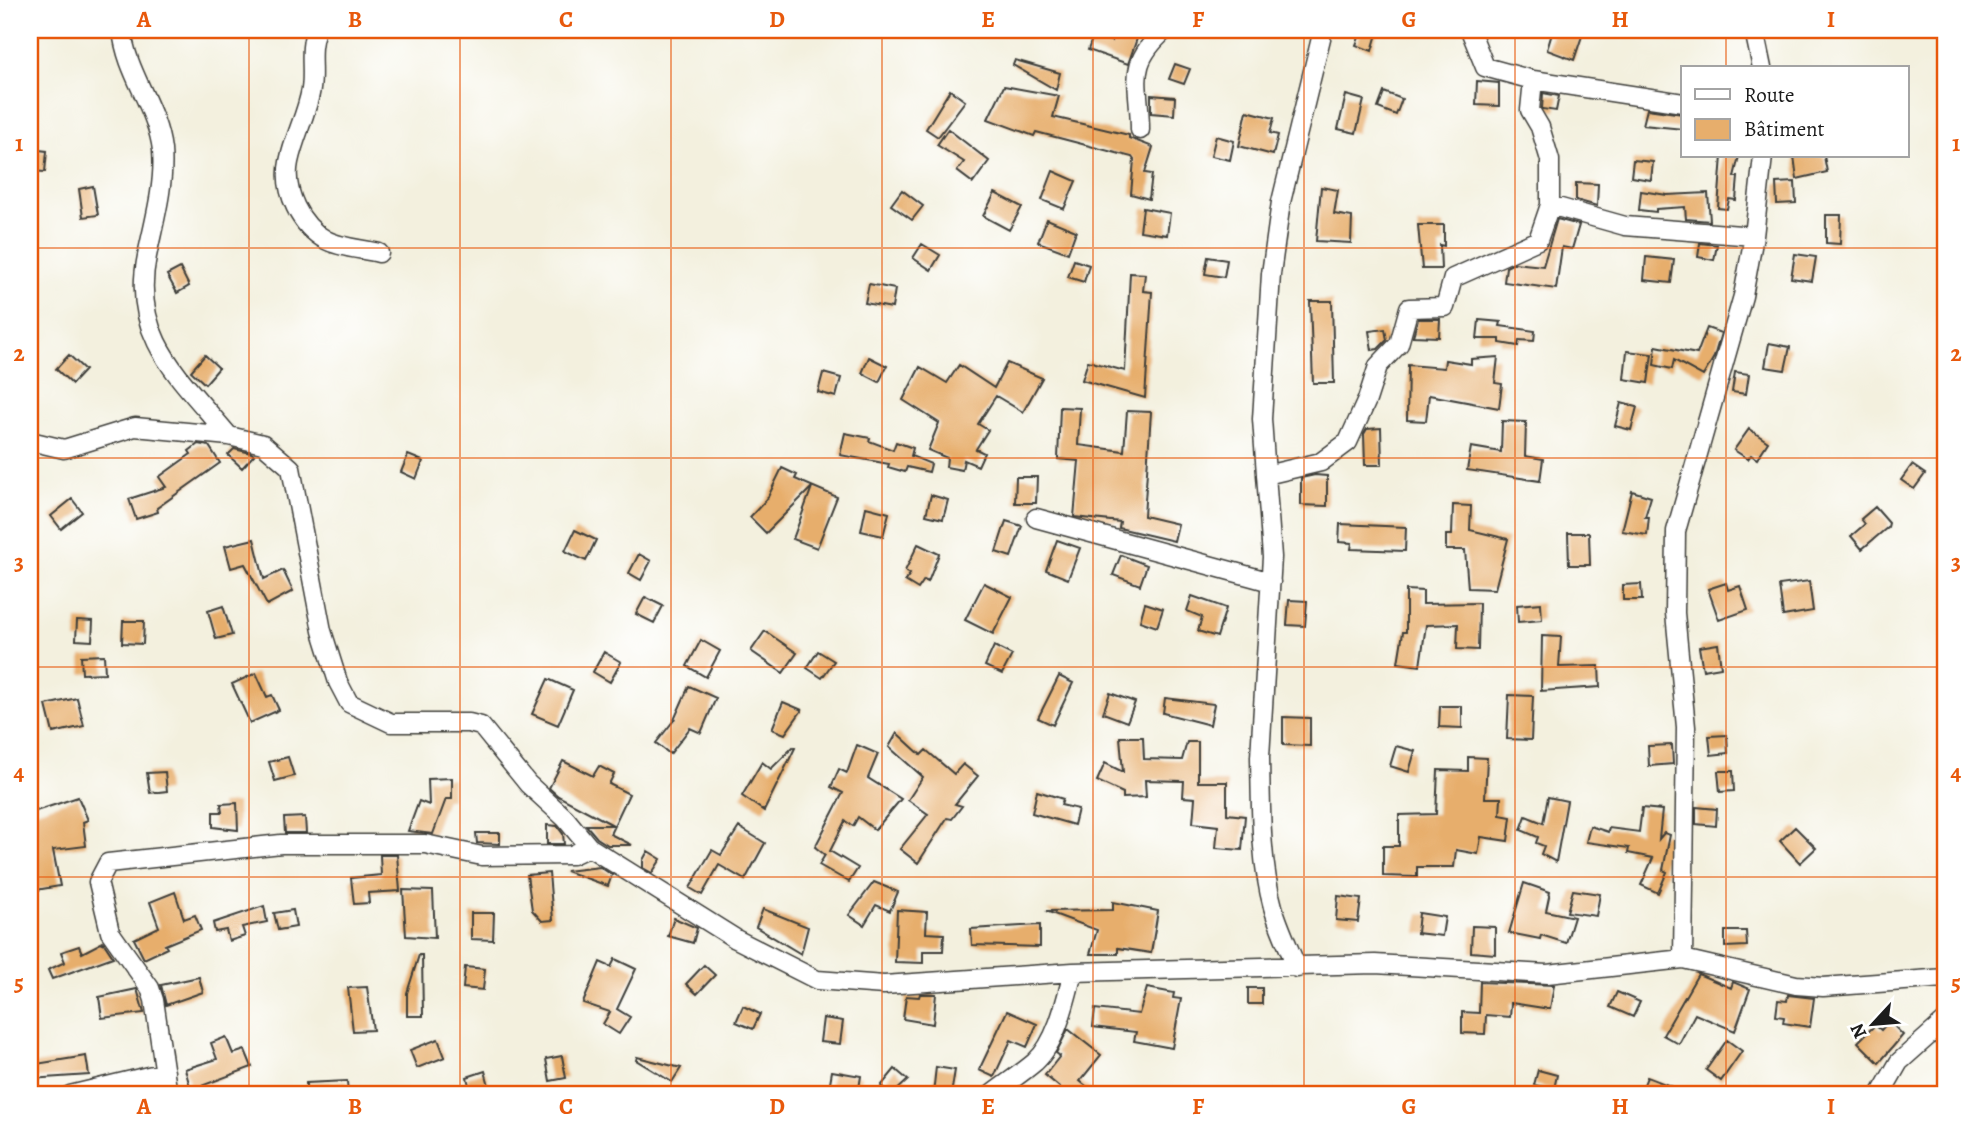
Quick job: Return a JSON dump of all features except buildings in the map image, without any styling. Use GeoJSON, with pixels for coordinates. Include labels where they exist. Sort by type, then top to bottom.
{"type":"FeatureCollection","features":[{"type":"Feature","properties":{"kind":"street"},"geometry":{"type":"LineString","coordinates":[[122,30],[127,56],[159,131],[162,154],[156,215],[141,288],[143,303],[165,359],[229,436]]}},
{"type":"Feature","properties":{"kind":"street"},"geometry":{"type":"LineString","coordinates":[[316,30],[312,46],[311,89],[289,161],[287,177],[293,200],[301,217],[328,242],[379,253]]}},
{"type":"Feature","properties":{"kind":"street"},"geometry":{"type":"LineString","coordinates":[[1140,130],[1136,69],[1147,46],[1165,30]]}},
{"type":"Feature","properties":{"kind":"street"},"geometry":{"type":"LineString","coordinates":[[1297,968],[1279,924],[1269,887],[1259,757],[1271,582],[1262,419],[1271,274],[1281,202],[1323,30]]}},
{"type":"Feature","properties":{"kind":"street"},"geometry":{"type":"LineString","coordinates":[[1470,30],[1485,67],[1533,80],[1681,103]]}},
{"type":"Feature","properties":{"kind":"street"},"geometry":{"type":"LineString","coordinates":[[1754,30],[1762,66]]}},
{"type":"Feature","properties":{"kind":"street"},"geometry":{"type":"LineString","coordinates":[[1266,475],[1321,463],[1336,454],[1348,442],[1367,400],[1378,366],[1399,344],[1409,308],[1444,308],[1453,278],[1541,237],[1550,205],[1550,160],[1540,127],[1530,110],[1533,80]]}},
{"type":"Feature","properties":{"kind":"street"},"geometry":{"type":"LineString","coordinates":[[1683,960],[1686,727],[1675,613],[1676,531],[1738,315],[1754,236],[1763,158]]}},
{"type":"Feature","properties":{"kind":"street"},"geometry":{"type":"LineString","coordinates":[[1550,205],[1616,225],[1754,236]]}},
{"type":"Feature","properties":{"kind":"street"},"geometry":{"type":"LineString","coordinates":[[30,441],[64,449],[135,427],[229,436],[263,444],[291,468],[322,631],[338,682],[349,704],[391,723],[469,723],[481,726],[528,784],[565,818],[589,846],[736,939],[817,980],[884,985],[1073,972],[1412,964],[1547,974],[1683,960],[1796,985],[1823,987],[1945,978]]}},
{"type":"Feature","properties":{"kind":"street"},"geometry":{"type":"LineString","coordinates":[[1036,518],[1271,582]]}},
{"type":"Feature","properties":{"kind":"street"},"geometry":{"type":"LineString","coordinates":[[169,1095],[150,988],[108,928],[98,882],[108,863],[281,844],[425,844],[482,856],[572,855],[589,846]]}},
{"type":"Feature","properties":{"kind":"street"},"geometry":{"type":"LineString","coordinates":[[991,1095],[1037,1061],[1064,1006],[1073,972]]}},
{"type":"Feature","properties":{"kind":"street"},"geometry":{"type":"LineString","coordinates":[[1880,1095],[1899,1062],[1945,1021]]}},
{"type":"Feature","properties":{"kind":"street"},"geometry":{"type":"LineString","coordinates":[[70,1095],[165,1072]]}}]}
